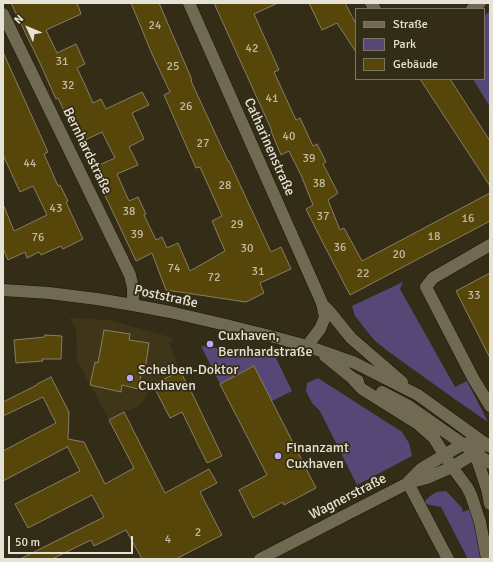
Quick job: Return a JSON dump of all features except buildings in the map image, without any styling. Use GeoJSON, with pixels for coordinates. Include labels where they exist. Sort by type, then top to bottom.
{"type":"FeatureCollection","features":[{"type":"Feature","properties":{"kind":"street","name":"Catharinenstraße"},"geometry":{"type":"LineString","coordinates":[[189,3],[322,303],[325,317],[320,330],[307,346]]}},
{"type":"Feature","properties":{"kind":"street","name":"Bernhardstraße"},"geometry":{"type":"LineString","coordinates":[[3,14],[130,275],[133,288],[133,305]]}},
{"type":"Feature","properties":{"kind":"street"},"geometry":{"type":"LineString","coordinates":[[490,245],[433,278],[426,287],[473,378],[490,406]]}},
{"type":"Feature","properties":{"kind":"street","name":"Poststraße"},"geometry":{"type":"LineString","coordinates":[[3,290],[63,295],[133,305],[226,325],[307,346],[355,363],[418,395],[488,445]]}},
{"type":"Feature","properties":{"kind":"street","name":"Catharinenstraße"},"geometry":{"type":"LineString","coordinates":[[322,303],[351,338],[418,395]]}},
{"type":"Feature","properties":{"kind":"street","name":"Poststraße"},"geometry":{"type":"LineString","coordinates":[[320,351],[351,377],[407,406],[475,453]]}},
{"type":"Feature","properties":{"kind":"street"},"geometry":{"type":"LineString","coordinates":[[351,377],[362,389],[418,424],[434,438],[471,495],[480,522],[487,559]]}},
{"type":"Feature","properties":{"kind":"street"},"geometry":{"type":"LineString","coordinates":[[448,559],[408,483],[421,469],[463,444],[474,443],[488,445]]}},
{"type":"Feature","properties":{"kind":"street","name":"Wagnerstraße"},"geometry":{"type":"LineString","coordinates":[[260,559],[408,483],[427,478],[452,467],[488,445]]}},
{"type":"Feature","properties":{"kind":"street"},"geometry":{"type":"LineString","coordinates":[[475,453],[490,463]]}},
{"type":"Feature","properties":{"kind":"street"},"geometry":{"type":"LineString","coordinates":[[475,453],[487,488],[490,504]]}},
{"type":"Feature","properties":{"kind":"shaded area"},"geometry":{"type":"Polygon","coordinates":[[[69,318],[109,320],[173,338],[170,345],[180,371],[153,385],[140,405],[109,420],[77,360],[76,328],[69,318]]]}},
{"type":"Feature","properties":{"kind":"green space"},"geometry":{"type":"Polygon","coordinates":[[[490,11],[490,107],[474,80],[485,80],[485,15],[490,11]]]}},
{"type":"Feature","properties":{"kind":"green space"},"geometry":{"type":"Polygon","coordinates":[[[403,282],[400,289],[455,387],[467,381],[488,422],[389,352],[374,340],[355,316],[352,306],[403,282]]]}},
{"type":"Feature","properties":{"kind":"green space"},"geometry":{"type":"Polygon","coordinates":[[[201,346],[263,354],[276,358],[292,391],[272,401],[253,366],[220,384],[201,346]]]}},
{"type":"Feature","properties":{"kind":"green space"},"geometry":{"type":"Polygon","coordinates":[[[318,378],[402,432],[409,443],[412,456],[357,485],[320,411],[312,403],[306,391],[307,383],[318,378]]]}},
{"type":"Feature","properties":{"kind":"green space"},"geometry":{"type":"Polygon","coordinates":[[[446,491],[462,508],[463,512],[470,509],[477,529],[483,559],[468,559],[441,507],[426,504],[425,501],[436,492],[446,491]]]}},
{"type":"Feature","properties":{"kind":"place","name":"Cuxhaven, Bernhardstraße"},"geometry":{"type":"Point","coordinates":[210,344]}},
{"type":"Feature","properties":{"kind":"place","name":"Scheiben-Doktor Cuxhaven"},"geometry":{"type":"Point","coordinates":[130,378]}},
{"type":"Feature","properties":{"kind":"place","name":"Finanzamt Cuxhaven"},"geometry":{"type":"Point","coordinates":[278,456]}}]}
